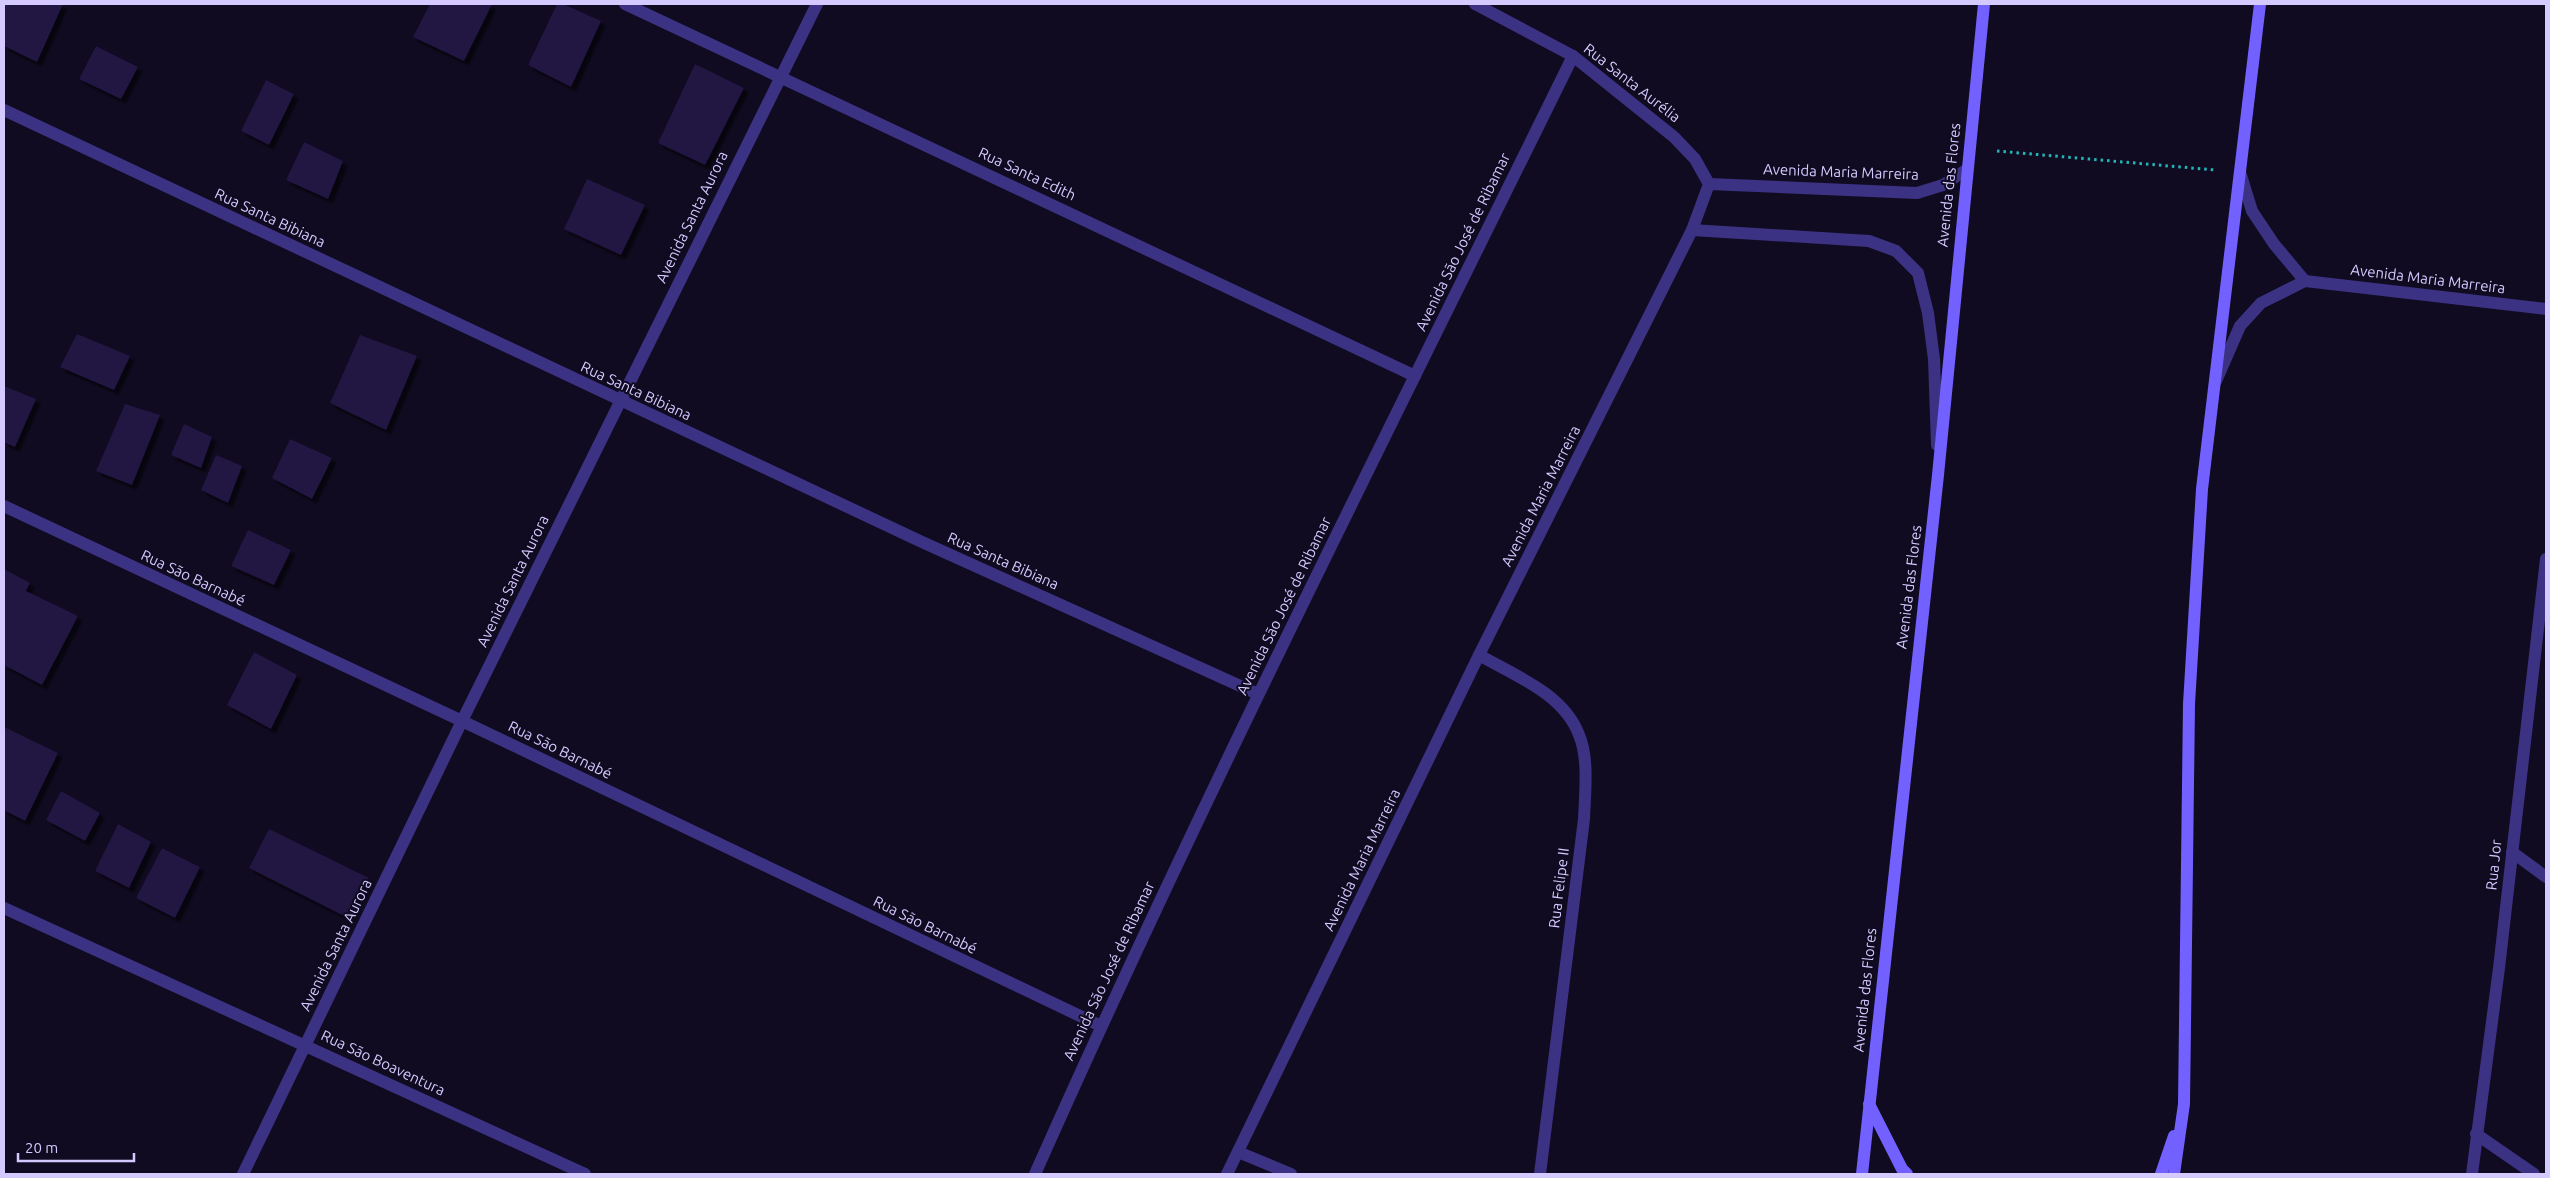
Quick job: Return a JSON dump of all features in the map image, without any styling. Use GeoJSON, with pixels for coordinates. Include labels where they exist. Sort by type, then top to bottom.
{"type":"FeatureCollection","features":[{"type":"Feature","properties":{"kind":"main road","name":"Avenida das Flores"},"geometry":{"type":"LineString","coordinates":[[1862,1174],[1938,475],[1966,170],[1984,4]]}},
{"type":"Feature","properties":{"kind":"main road"},"geometry":{"type":"LineString","coordinates":[[2174,1174],[2184,1104],[2189,704],[2202,489],[2260,4]]}},
{"type":"Feature","properties":{"kind":"main road"},"geometry":{"type":"LineString","coordinates":[[1869,1104],[1902,1169],[1907,1174]]}},
{"type":"Feature","properties":{"kind":"main road"},"geometry":{"type":"LineString","coordinates":[[2162,1174],[2184,1104]]}},
{"type":"Feature","properties":{"kind":"street","name":"Rua Santa Edith"},"geometry":{"type":"LineString","coordinates":[[625,4],[782,76],[1416,376]]}},
{"type":"Feature","properties":{"kind":"street","name":"Avenida Santa Aurora"},"geometry":{"type":"LineString","coordinates":[[243,1174],[462,722],[817,4]]}},
{"type":"Feature","properties":{"kind":"street","name":"Rua Santa Aurélia"},"geometry":{"type":"LineString","coordinates":[[1475,4],[1573,56],[1674,137],[1695,159],[1710,184]]}},
{"type":"Feature","properties":{"kind":"street","name":"Avenida São José de Ribamar"},"geometry":{"type":"LineString","coordinates":[[1035,1174],[1101,1026],[1258,694],[1573,56]]}},
{"type":"Feature","properties":{"kind":"street","name":"Rua Santa Bibiana"},"geometry":{"type":"LineString","coordinates":[[4,110],[922,542],[1258,694]]}},
{"type":"Feature","properties":{"kind":"street","name":"Avenida Maria Marreira"},"geometry":{"type":"LineString","coordinates":[[1710,184],[1917,193],[1943,185],[1966,170]]}},
{"type":"Feature","properties":{"kind":"street"},"geometry":{"type":"LineString","coordinates":[[2215,384],[2240,326],[2261,304],[2305,281],[2274,244],[2252,211],[2240,172]]}},
{"type":"Feature","properties":{"kind":"street"},"geometry":{"type":"LineString","coordinates":[[1710,184],[1692,230],[1869,241],[1896,251],[1918,273],[1928,313],[1934,359],[1938,475]]}},
{"type":"Feature","properties":{"kind":"street","name":"Avenida Maria Marreira"},"geometry":{"type":"LineString","coordinates":[[1227,1174],[1479,655],[1692,230]]}},
{"type":"Feature","properties":{"kind":"street","name":"Avenida Maria Marreira"},"geometry":{"type":"LineString","coordinates":[[2305,281],[2546,309]]}},
{"type":"Feature","properties":{"kind":"street","name":"Rua São Barnabé"},"geometry":{"type":"LineString","coordinates":[[4,506],[1101,1026]]}},
{"type":"Feature","properties":{"kind":"street","name":"Rua Jor"},"geometry":{"type":"LineString","coordinates":[[2472,1174],[2545,585],[2546,559]]}},
{"type":"Feature","properties":{"kind":"street","name":"Rua Felipe II"},"geometry":{"type":"LineString","coordinates":[[1479,655],[1561,705],[1580,735],[1585,773],[1584,818],[1540,1174]]}},
{"type":"Feature","properties":{"kind":"street"},"geometry":{"type":"LineString","coordinates":[[2512,852],[2546,876]]}},
{"type":"Feature","properties":{"kind":"street","name":"Rua São Boaventura"},"geometry":{"type":"LineString","coordinates":[[4,908],[585,1174]]}},
{"type":"Feature","properties":{"kind":"street"},"geometry":{"type":"LineString","coordinates":[[2476,1134],[2534,1174]]}},
{"type":"Feature","properties":{"kind":"street"},"geometry":{"type":"LineString","coordinates":[[1238,1152],[1291,1174]]}},
{"type":"Feature","properties":{"kind":"path"},"geometry":{"type":"LineString","coordinates":[[2009,152],[2200,169]]}},
{"type":"Feature","properties":{"kind":"building"},"geometry":{"type":"Polygon","coordinates":[[[4,4],[63,4],[37,62],[4,46],[4,4]]]}},
{"type":"Feature","properties":{"kind":"building"},"geometry":{"type":"Polygon","coordinates":[[[430,4],[492,4],[464,61],[413,37],[430,4]]]}},
{"type":"Feature","properties":{"kind":"building"},"geometry":{"type":"Polygon","coordinates":[[[557,4],[563,4],[601,21],[571,87],[528,65],[557,4]]]}},
{"type":"Feature","properties":{"kind":"building"},"geometry":{"type":"Polygon","coordinates":[[[96,46],[138,67],[121,99],[79,79],[96,46]]]}},
{"type":"Feature","properties":{"kind":"building"},"geometry":{"type":"Polygon","coordinates":[[[695,64],[744,88],[705,165],[658,143],[695,64]]]}},
{"type":"Feature","properties":{"kind":"building"},"geometry":{"type":"Polygon","coordinates":[[[266,80],[294,94],[269,145],[241,131],[266,80]]]}},
{"type":"Feature","properties":{"kind":"building"},"geometry":{"type":"Polygon","coordinates":[[[304,142],[343,161],[328,199],[286,180],[304,142]]]}},
{"type":"Feature","properties":{"kind":"building"},"geometry":{"type":"Polygon","coordinates":[[[587,179],[645,205],[621,255],[564,229],[587,179]]]}},
{"type":"Feature","properties":{"kind":"building"},"geometry":{"type":"Polygon","coordinates":[[[77,334],[130,356],[114,390],[60,367],[77,334]]]}},
{"type":"Feature","properties":{"kind":"building"},"geometry":{"type":"Polygon","coordinates":[[[360,335],[417,356],[386,430],[330,403],[360,335]]]}},
{"type":"Feature","properties":{"kind":"building"},"geometry":{"type":"Polygon","coordinates":[[[4,386],[36,399],[15,447],[4,442],[4,386]]]}},
{"type":"Feature","properties":{"kind":"building"},"geometry":{"type":"Polygon","coordinates":[[[125,404],[160,415],[132,485],[96,471],[125,404]]]}},
{"type":"Feature","properties":{"kind":"building"},"geometry":{"type":"Polygon","coordinates":[[[184,424],[212,437],[201,468],[171,455],[184,424]]]}},
{"type":"Feature","properties":{"kind":"building"},"geometry":{"type":"Polygon","coordinates":[[[290,439],[332,458],[312,499],[272,478],[290,439]]]}},
{"type":"Feature","properties":{"kind":"building"},"geometry":{"type":"Polygon","coordinates":[[[216,455],[242,466],[228,503],[201,490],[216,455]]]}},
{"type":"Feature","properties":{"kind":"building"},"geometry":{"type":"Polygon","coordinates":[[[248,530],[291,550],[274,585],[231,566],[248,530]]]}},
{"type":"Feature","properties":{"kind":"building"},"geometry":{"type":"Polygon","coordinates":[[[4,569],[30,583],[26,591],[78,616],[42,685],[4,665],[4,569]]]}},
{"type":"Feature","properties":{"kind":"building"},"geometry":{"type":"Polygon","coordinates":[[[254,652],[297,675],[271,729],[227,705],[254,652]]]}},
{"type":"Feature","properties":{"kind":"building"},"geometry":{"type":"Polygon","coordinates":[[[4,727],[58,753],[25,821],[4,810],[4,727]]]}},
{"type":"Feature","properties":{"kind":"building"},"geometry":{"type":"Polygon","coordinates":[[[61,791],[100,813],[85,841],[46,820],[61,791]]]}},
{"type":"Feature","properties":{"kind":"building"},"geometry":{"type":"Polygon","coordinates":[[[118,824],[151,842],[129,888],[95,871],[118,824]]]}},
{"type":"Feature","properties":{"kind":"building"},"geometry":{"type":"Polygon","coordinates":[[[269,829],[369,878],[348,918],[249,868],[269,829]]]}},
{"type":"Feature","properties":{"kind":"building"},"geometry":{"type":"Polygon","coordinates":[[[162,848],[200,867],[175,918],[136,898],[162,848]]]}}]}
